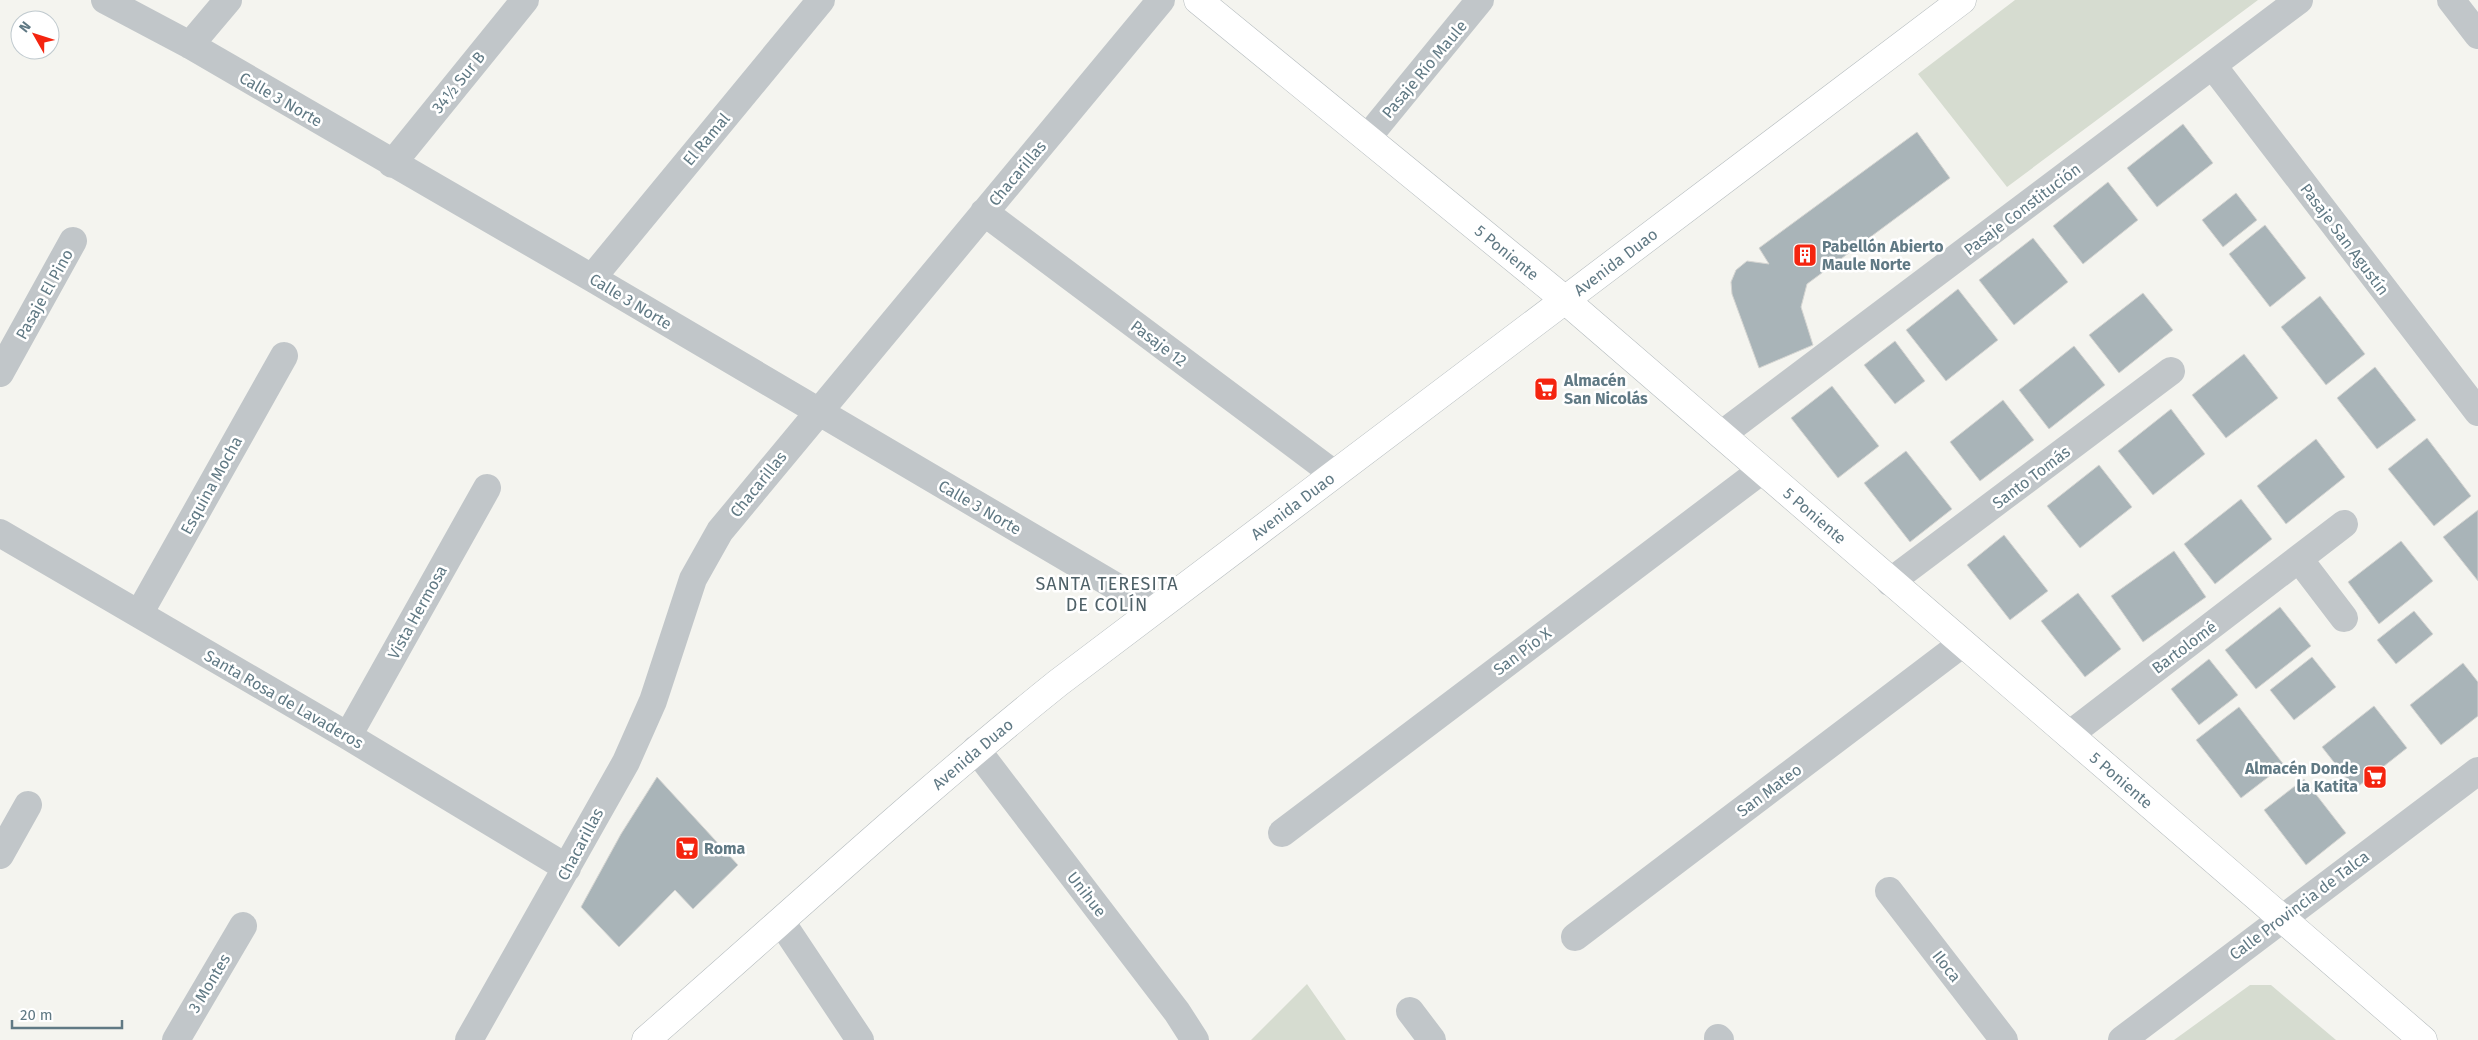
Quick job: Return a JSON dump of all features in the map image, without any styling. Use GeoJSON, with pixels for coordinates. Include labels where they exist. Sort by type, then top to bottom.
{"type":"FeatureCollection","features":[{"type":"Feature","properties":{"kind":"street","name":"Calle 3 Norte"},"geometry":{"type":"LineString","coordinates":[[105,0],[190,46],[592,278],[1154,609]]}},
{"type":"Feature","properties":{"kind":"street"},"geometry":{"type":"LineString","coordinates":[[190,46],[228,0]]}},
{"type":"Feature","properties":{"kind":"street","name":"34½ Sur B"},"geometry":{"type":"LineString","coordinates":[[392,164],[525,0]]}},
{"type":"Feature","properties":{"kind":"street","name":"El Ramal"},"geometry":{"type":"LineString","coordinates":[[592,278],[821,0]]}},
{"type":"Feature","properties":{"kind":"street","name":"Chacarillas"},"geometry":{"type":"LineString","coordinates":[[469,1040],[567,868],[642,728],[684,601],[706,553],[734,511],[1161,0]]}},
{"type":"Feature","properties":{"kind":"street","name":"5 Poniente"},"geometry":{"type":"LineString","coordinates":[[1198,0],[1564,299],[2423,1040]]}},
{"type":"Feature","properties":{"kind":"street","name":"Pasaje Río Maule"},"geometry":{"type":"LineString","coordinates":[[1367,138],[1480,0]]}},
{"type":"Feature","properties":{"kind":"street","name":"Avenida Duao"},"geometry":{"type":"LineString","coordinates":[[646,1040],[782,923],[976,749],[1154,609],[1962,0]]}},
{"type":"Feature","properties":{"kind":"street","name":"Pasaje Constitución"},"geometry":{"type":"LineString","coordinates":[[1720,435],[2299,0]]}},
{"type":"Feature","properties":{"kind":"street"},"geometry":{"type":"LineString","coordinates":[[2451,0],[2478,35]]}},
{"type":"Feature","properties":{"kind":"street","name":"Pasaje San Agustín"},"geometry":{"type":"LineString","coordinates":[[2213,66],[2478,412]]}},
{"type":"Feature","properties":{"kind":"street","name":"Pasaje 12"},"geometry":{"type":"LineString","coordinates":[[984,212],[1334,474]]}},
{"type":"Feature","properties":{"kind":"street","name":"Pasaje El Pino"},"geometry":{"type":"LineString","coordinates":[[0,373],[73,242]]}},
{"type":"Feature","properties":{"kind":"street","name":"Esquina Mocha"},"geometry":{"type":"LineString","coordinates":[[139,614],[284,356]]}},
{"type":"Feature","properties":{"kind":"street","name":"Santo Tomás"},"geometry":{"type":"LineString","coordinates":[[1890,582],[2171,372]]}},
{"type":"Feature","properties":{"kind":"street","name":"San Pío X"},"geometry":{"type":"LineString","coordinates":[[1282,833],[1762,470]]}},
{"type":"Feature","properties":{"kind":"street","name":"Vista Hermosa"},"geometry":{"type":"LineString","coordinates":[[348,736],[487,488]]}},
{"type":"Feature","properties":{"kind":"street","name":"Bartolomé"},"geometry":{"type":"LineString","coordinates":[[2069,735],[2344,524]]}},
{"type":"Feature","properties":{"kind":"street","name":"Santa Rosa de Lavaderos"},"geometry":{"type":"LineString","coordinates":[[0,532],[348,736],[567,868]]}},
{"type":"Feature","properties":{"kind":"street"},"geometry":{"type":"LineString","coordinates":[[2299,559],[2344,618]]}},
{"type":"Feature","properties":{"kind":"street","name":"San Mateo"},"geometry":{"type":"LineString","coordinates":[[1576,937],[1963,643]]}},
{"type":"Feature","properties":{"kind":"street","name":"Unihue"},"geometry":{"type":"LineString","coordinates":[[976,749],[1165,996],[1195,1040]]}},
{"type":"Feature","properties":{"kind":"street","name":"Calle Provincia de Talca"},"geometry":{"type":"LineString","coordinates":[[2122,1040],[2478,771]]}},
{"type":"Feature","properties":{"kind":"street"},"geometry":{"type":"LineString","coordinates":[[0,855],[28,806]]}},
{"type":"Feature","properties":{"kind":"street","name":"Iloca"},"geometry":{"type":"LineString","coordinates":[[1889,891],[2004,1040]]}},
{"type":"Feature","properties":{"kind":"street"},"geometry":{"type":"LineString","coordinates":[[782,923],[860,1040]]}},
{"type":"Feature","properties":{"kind":"street","name":"3 Montes"},"geometry":{"type":"LineString","coordinates":[[176,1040],[243,926]]}},
{"type":"Feature","properties":{"kind":"street"},"geometry":{"type":"LineString","coordinates":[[1410,1011],[1432,1040]]}},
{"type":"Feature","properties":{"kind":"shaded area"},"geometry":{"type":"Polygon","coordinates":[[[2015,0],[2258,0],[2007,187],[1918,74],[2015,0]]]}},
{"type":"Feature","properties":{"kind":"shaded area"},"geometry":{"type":"Polygon","coordinates":[[[1307,984],[1346,1040],[1251,1040],[1307,984]]]}},
{"type":"Feature","properties":{"kind":"shaded area"},"geometry":{"type":"Polygon","coordinates":[[[2250,985],[2271,985],[2336,1040],[2174,1040],[2250,985]]]}},
{"type":"Feature","properties":{"kind":"building"},"geometry":{"type":"Polygon","coordinates":[[[2183,124],[2213,163],[2157,207],[2127,168],[2183,124]]]}},
{"type":"Feature","properties":{"kind":"building","name":"Pabellón Abierto Maule Norte"},"geometry":{"type":"Polygon","coordinates":[[[1917,132],[1950,178],[1807,284],[1801,307],[1813,345],[1759,368],[1732,294],[1731,282],[1736,270],[1747,261],[1769,264],[1759,248],[1917,132]]]}},
{"type":"Feature","properties":{"kind":"building"},"geometry":{"type":"Polygon","coordinates":[[[2108,182],[2138,220],[2083,264],[2053,226],[2108,182]]]}},
{"type":"Feature","properties":{"kind":"building"},"geometry":{"type":"Polygon","coordinates":[[[2236,193],[2257,220],[2223,247],[2202,220],[2236,193]]]}},
{"type":"Feature","properties":{"kind":"building"},"geometry":{"type":"Polygon","coordinates":[[[2265,225],[2306,278],[2270,307],[2229,254],[2265,225]]]}},
{"type":"Feature","properties":{"kind":"building"},"geometry":{"type":"Polygon","coordinates":[[[2033,238],[2068,282],[2014,325],[1979,280],[2033,238]]]}},
{"type":"Feature","properties":{"kind":"building"},"geometry":{"type":"Polygon","coordinates":[[[1958,289],[1998,340],[1946,381],[1906,330],[1958,289]]]}},
{"type":"Feature","properties":{"kind":"building"},"geometry":{"type":"Polygon","coordinates":[[[2143,293],[2173,330],[2119,373],[2089,335],[2143,293]]]}},
{"type":"Feature","properties":{"kind":"building"},"geometry":{"type":"Polygon","coordinates":[[[2320,296],[2365,354],[2326,385],[2281,327],[2320,296]]]}},
{"type":"Feature","properties":{"kind":"building"},"geometry":{"type":"Polygon","coordinates":[[[1895,341],[1925,381],[1895,404],[1864,365],[1895,341]]]}},
{"type":"Feature","properties":{"kind":"building"},"geometry":{"type":"Polygon","coordinates":[[[2074,346],[2105,385],[2049,429],[2019,390],[2074,346]]]}},
{"type":"Feature","properties":{"kind":"building"},"geometry":{"type":"Polygon","coordinates":[[[2244,354],[2278,398],[2226,438],[2192,395],[2244,354]]]}},
{"type":"Feature","properties":{"kind":"building"},"geometry":{"type":"Polygon","coordinates":[[[2375,367],[2416,420],[2377,449],[2337,398],[2375,367]]]}},
{"type":"Feature","properties":{"kind":"building"},"geometry":{"type":"Polygon","coordinates":[[[1832,386],[1879,446],[1838,478],[1791,418],[1832,386]]]}},
{"type":"Feature","properties":{"kind":"building"},"geometry":{"type":"Polygon","coordinates":[[[2003,400],[2034,440],[1980,481],[1950,442],[2003,400]]]}},
{"type":"Feature","properties":{"kind":"building"},"geometry":{"type":"Polygon","coordinates":[[[2171,409],[2205,454],[2153,495],[2118,451],[2171,409]]]}},
{"type":"Feature","properties":{"kind":"building"},"geometry":{"type":"Polygon","coordinates":[[[2427,438],[2471,496],[2434,526],[2388,469],[2427,438]]]}},
{"type":"Feature","properties":{"kind":"building"},"geometry":{"type":"Polygon","coordinates":[[[2316,439],[2345,477],[2286,524],[2257,486],[2316,439]]]}},
{"type":"Feature","properties":{"kind":"building"},"geometry":{"type":"Polygon","coordinates":[[[1906,451],[1952,509],[1910,542],[1864,483],[1906,451]]]}},
{"type":"Feature","properties":{"kind":"building"},"geometry":{"type":"Polygon","coordinates":[[[2099,465],[2132,507],[2080,548],[2047,506],[2099,465]]]}},
{"type":"Feature","properties":{"kind":"building"},"geometry":{"type":"Polygon","coordinates":[[[2241,499],[2272,539],[2215,584],[2184,544],[2241,499]]]}},
{"type":"Feature","properties":{"kind":"building"},"geometry":{"type":"Polygon","coordinates":[[[2478,510],[2478,581],[2443,537],[2478,510]]]}},
{"type":"Feature","properties":{"kind":"building"},"geometry":{"type":"Polygon","coordinates":[[[2004,535],[2048,591],[2010,620],[1967,565],[2004,535]]]}},
{"type":"Feature","properties":{"kind":"building"},"geometry":{"type":"Polygon","coordinates":[[[2401,541],[2433,581],[2379,624],[2348,582],[2401,541]]]}},
{"type":"Feature","properties":{"kind":"building"},"geometry":{"type":"Polygon","coordinates":[[[2174,551],[2206,597],[2143,642],[2111,596],[2174,551]]]}},
{"type":"Feature","properties":{"kind":"building"},"geometry":{"type":"Polygon","coordinates":[[[2078,593],[2121,649],[2085,677],[2041,621],[2078,593]]]}},
{"type":"Feature","properties":{"kind":"building"},"geometry":{"type":"Polygon","coordinates":[[[2280,607],[2311,646],[2256,689],[2225,650],[2280,607]]]}},
{"type":"Feature","properties":{"kind":"building"},"geometry":{"type":"Polygon","coordinates":[[[2414,611],[2433,634],[2396,664],[2377,640],[2414,611]]]}},
{"type":"Feature","properties":{"kind":"building"},"geometry":{"type":"Polygon","coordinates":[[[2312,657],[2336,687],[2294,720],[2270,690],[2312,657]]]}},
{"type":"Feature","properties":{"kind":"building"},"geometry":{"type":"Polygon","coordinates":[[[2209,659],[2238,695],[2199,725],[2171,689],[2209,659]]]}},
{"type":"Feature","properties":{"kind":"building"},"geometry":{"type":"Polygon","coordinates":[[[2463,663],[2478,682],[2478,716],[2441,745],[2410,705],[2463,663]]]}},
{"type":"Feature","properties":{"kind":"building"},"geometry":{"type":"Polygon","coordinates":[[[2374,706],[2407,748],[2355,789],[2322,747],[2374,706]]]}},
{"type":"Feature","properties":{"kind":"building"},"geometry":{"type":"Polygon","coordinates":[[[2239,707],[2284,765],[2241,798],[2196,740],[2239,707]]]}},
{"type":"Feature","properties":{"kind":"building"},"geometry":{"type":"Polygon","coordinates":[[[657,777],[738,865],[693,909],[675,890],[619,947],[581,907],[621,834],[657,777]]]}},
{"type":"Feature","properties":{"kind":"building"},"geometry":{"type":"Polygon","coordinates":[[[2304,779],[2346,833],[2306,865],[2264,810],[2304,779]]]}},
{"type":"Feature","properties":{"kind":"place","name":"Pabellón Abierto Maule Norte"},"geometry":{"type":"Point","coordinates":[1805,255]}},
{"type":"Feature","properties":{"kind":"place","name":"Almacén San Nicolás"},"geometry":{"type":"Point","coordinates":[1546,389]}},
{"type":"Feature","properties":{"kind":"place","name":"Almacén Donde la Katita"},"geometry":{"type":"Point","coordinates":[2375,777]}},
{"type":"Feature","properties":{"kind":"place","name":"Roma"},"geometry":{"type":"Point","coordinates":[687,848]}},
{"type":"Feature","properties":{"kind":"district","name":"SANTA TERESITA DE COLÍN"},"geometry":{"type":"Point","coordinates":[1107,594]}}]}
